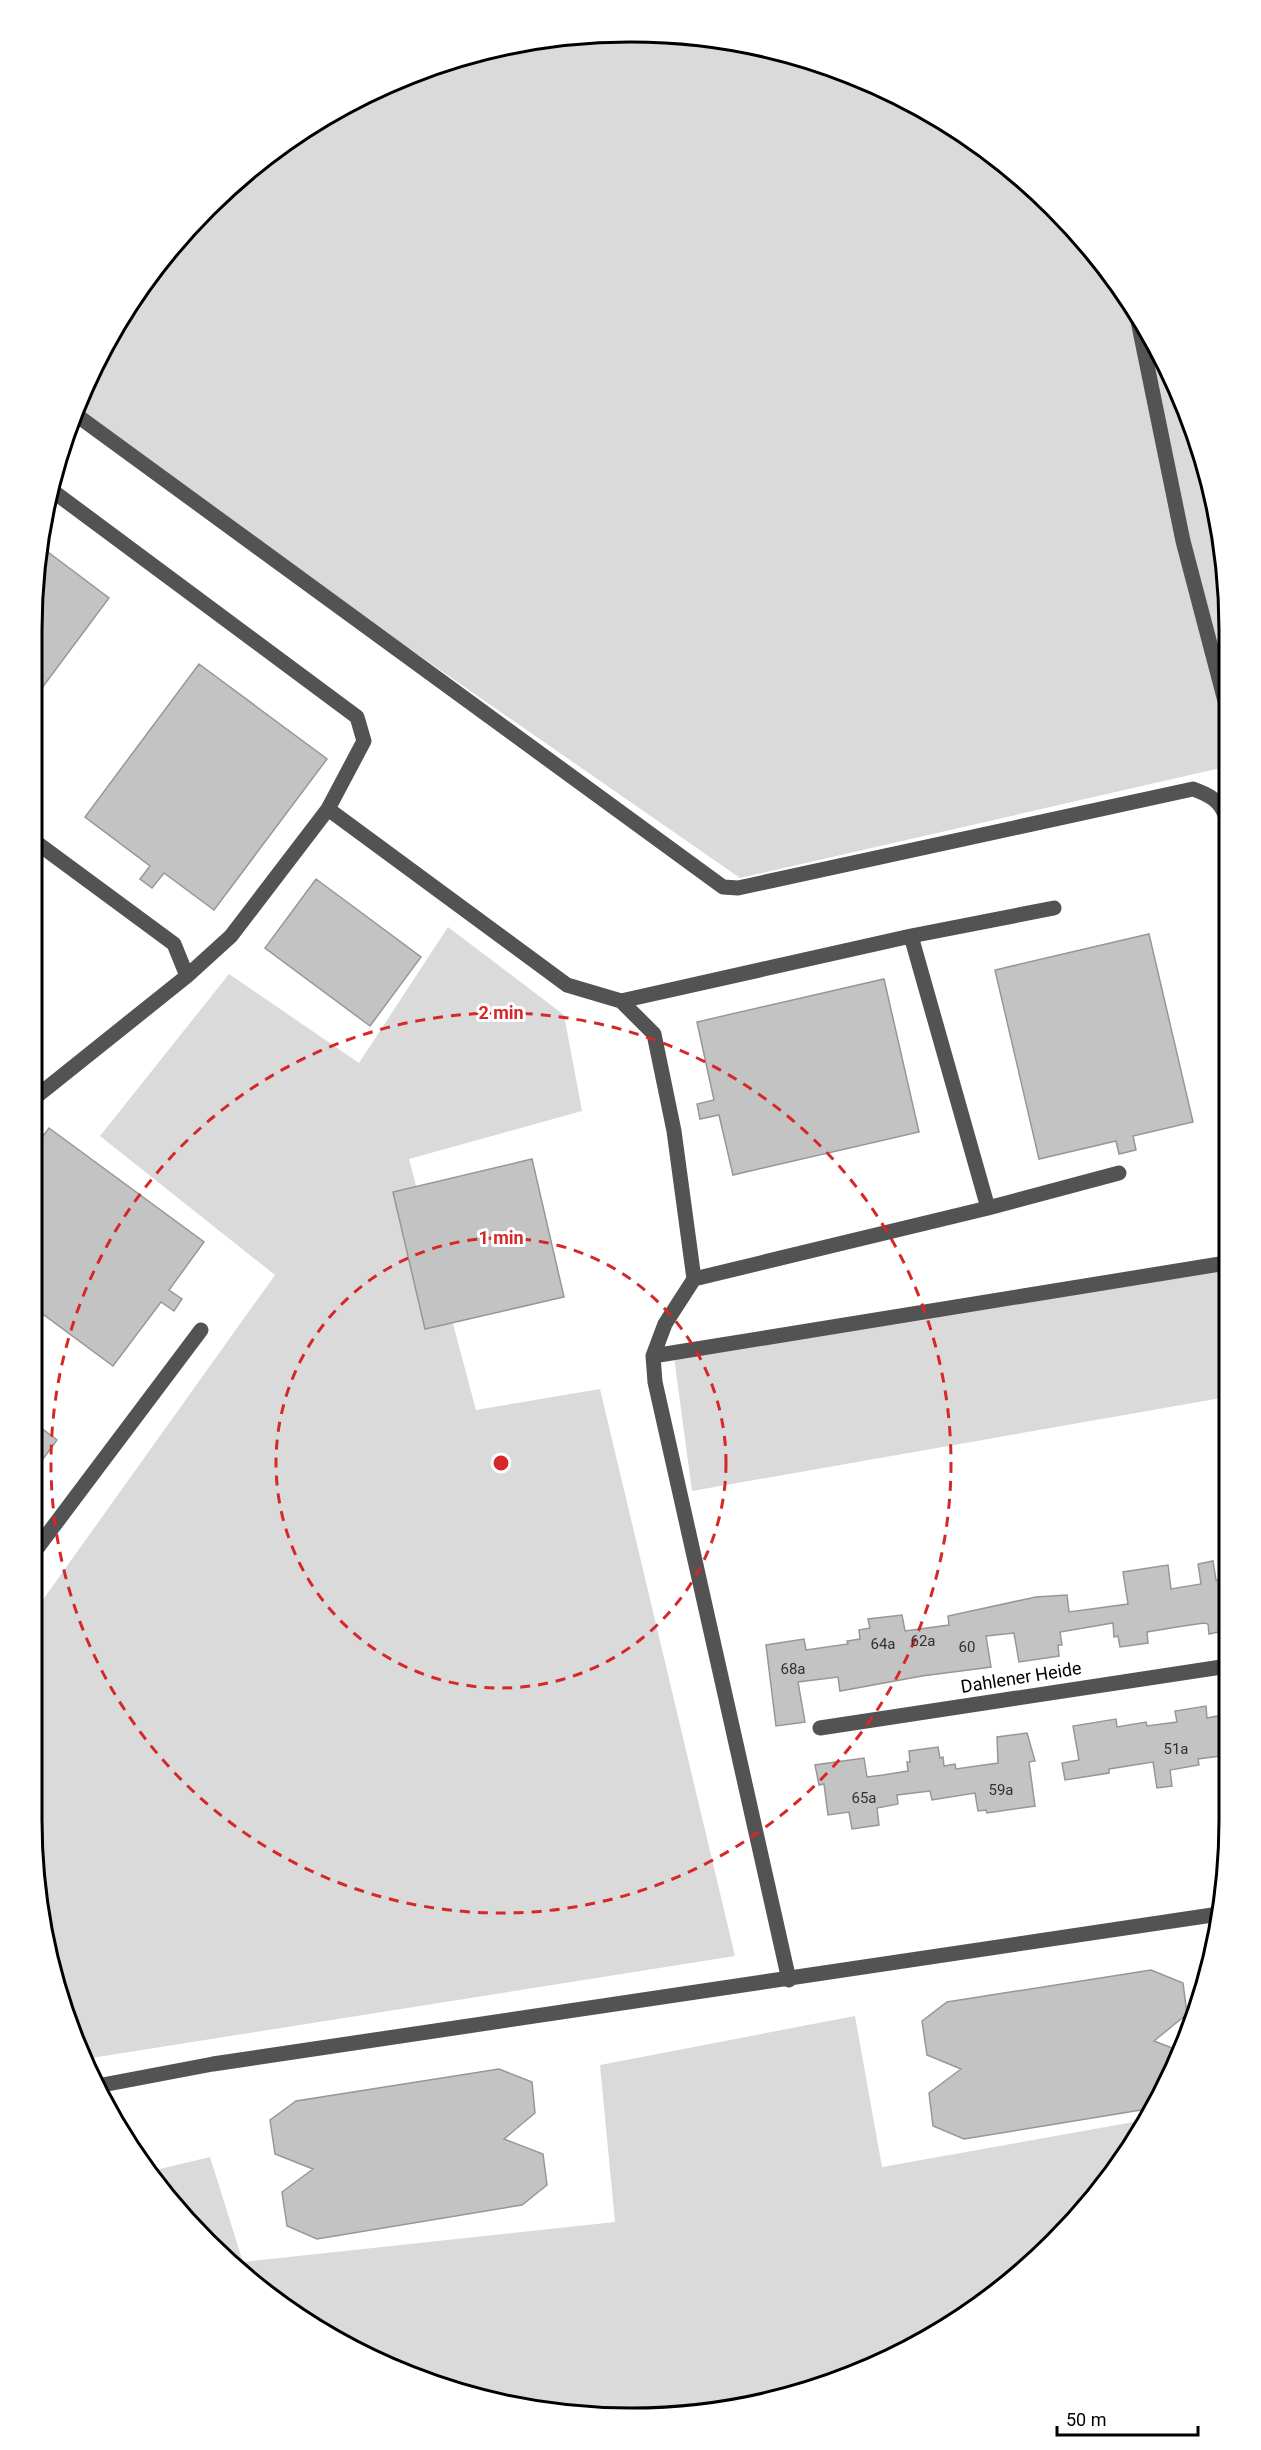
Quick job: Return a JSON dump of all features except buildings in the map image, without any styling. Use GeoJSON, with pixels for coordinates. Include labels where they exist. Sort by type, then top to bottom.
{"type":"FeatureCollection","features":[{"type":"Feature","properties":{"kind":"street"},"geometry":{"type":"LineString","coordinates":[[1142,340],[1184,541],[1219,678]]}},
{"type":"Feature","properties":{"kind":"street"},"geometry":{"type":"LineString","coordinates":[[82,419],[723,888],[738,888],[1193,789],[1210,795],[1219,805]]}},
{"type":"Feature","properties":{"kind":"street"},"geometry":{"type":"LineString","coordinates":[[42,1092],[187,976],[231,936],[328,809],[364,741],[357,717],[58,495]]}},
{"type":"Feature","properties":{"kind":"street"},"geometry":{"type":"LineString","coordinates":[[328,809],[567,985],[621,1001],[654,1034],[674,1131],[694,1279],[665,1324],[653,1356],[655,1382],[789,1980]]}},
{"type":"Feature","properties":{"kind":"street"},"geometry":{"type":"LineString","coordinates":[[42,847],[174,944],[187,976]]}},
{"type":"Feature","properties":{"kind":"street"},"geometry":{"type":"LineString","coordinates":[[621,1001],[911,936],[1054,908]]}},
{"type":"Feature","properties":{"kind":"street"},"geometry":{"type":"LineString","coordinates":[[911,936],[988,1208]]}},
{"type":"Feature","properties":{"kind":"street"},"geometry":{"type":"LineString","coordinates":[[694,1279],[988,1208],[1119,1173]]}},
{"type":"Feature","properties":{"kind":"street"},"geometry":{"type":"LineString","coordinates":[[653,1356],[1219,1264]]}},
{"type":"Feature","properties":{"kind":"street"},"geometry":{"type":"LineString","coordinates":[[42,1542],[201,1330]]}},
{"type":"Feature","properties":{"kind":"street","name":"Dahlener Heide"},"geometry":{"type":"LineString","coordinates":[[820,1728],[1219,1667]]}},
{"type":"Feature","properties":{"kind":"street"},"geometry":{"type":"LineString","coordinates":[[107,2088],[213,2064],[789,1980],[1211,1915]]}},
{"type":"Feature","properties":{"kind":"shaded area"},"geometry":{"type":"Polygon","coordinates":[[[592,43],[669,43],[745,53],[783,62],[820,73],[891,103],[925,121],[989,164],[1047,214],[1073,242],[1120,304],[1140,336],[1174,405],[1188,441],[1208,516],[1218,592],[1219,768],[740,878],[116,445],[82,418],[103,370],[141,304],[188,242],[214,214],[272,164],[336,121],[405,87],[441,73],[516,53],[554,47],[592,43]]]}},
{"type":"Feature","properties":{"kind":"shaded area"},"geometry":{"type":"Polygon","coordinates":[[[448,927],[564,1015],[582,1111],[409,1159],[476,1410],[600,1389],[735,1956],[93,2058],[73,2009],[62,1972],[47,1896],[42,1820],[42,1601],[275,1275],[100,1136],[229,974],[359,1063],[448,927]]]}},
{"type":"Feature","properties":{"kind":"shaded area"},"geometry":{"type":"Polygon","coordinates":[[[1219,1268],[1219,1398],[692,1491],[674,1357],[1219,1268]]]}},
{"type":"Feature","properties":{"kind":"shaded area"},"geometry":{"type":"Polygon","coordinates":[[[855,2016],[882,2167],[1135,2122],[1097,2178],[1047,2236],[989,2286],[925,2329],[856,2363],[820,2377],[745,2397],[669,2407],[592,2407],[516,2397],[441,2377],[370,2347],[304,2309],[242,2262],[188,2208],[158,2169],[210,2157],[243,2262],[615,2222],[600,2065],[855,2016]]]}}]}
